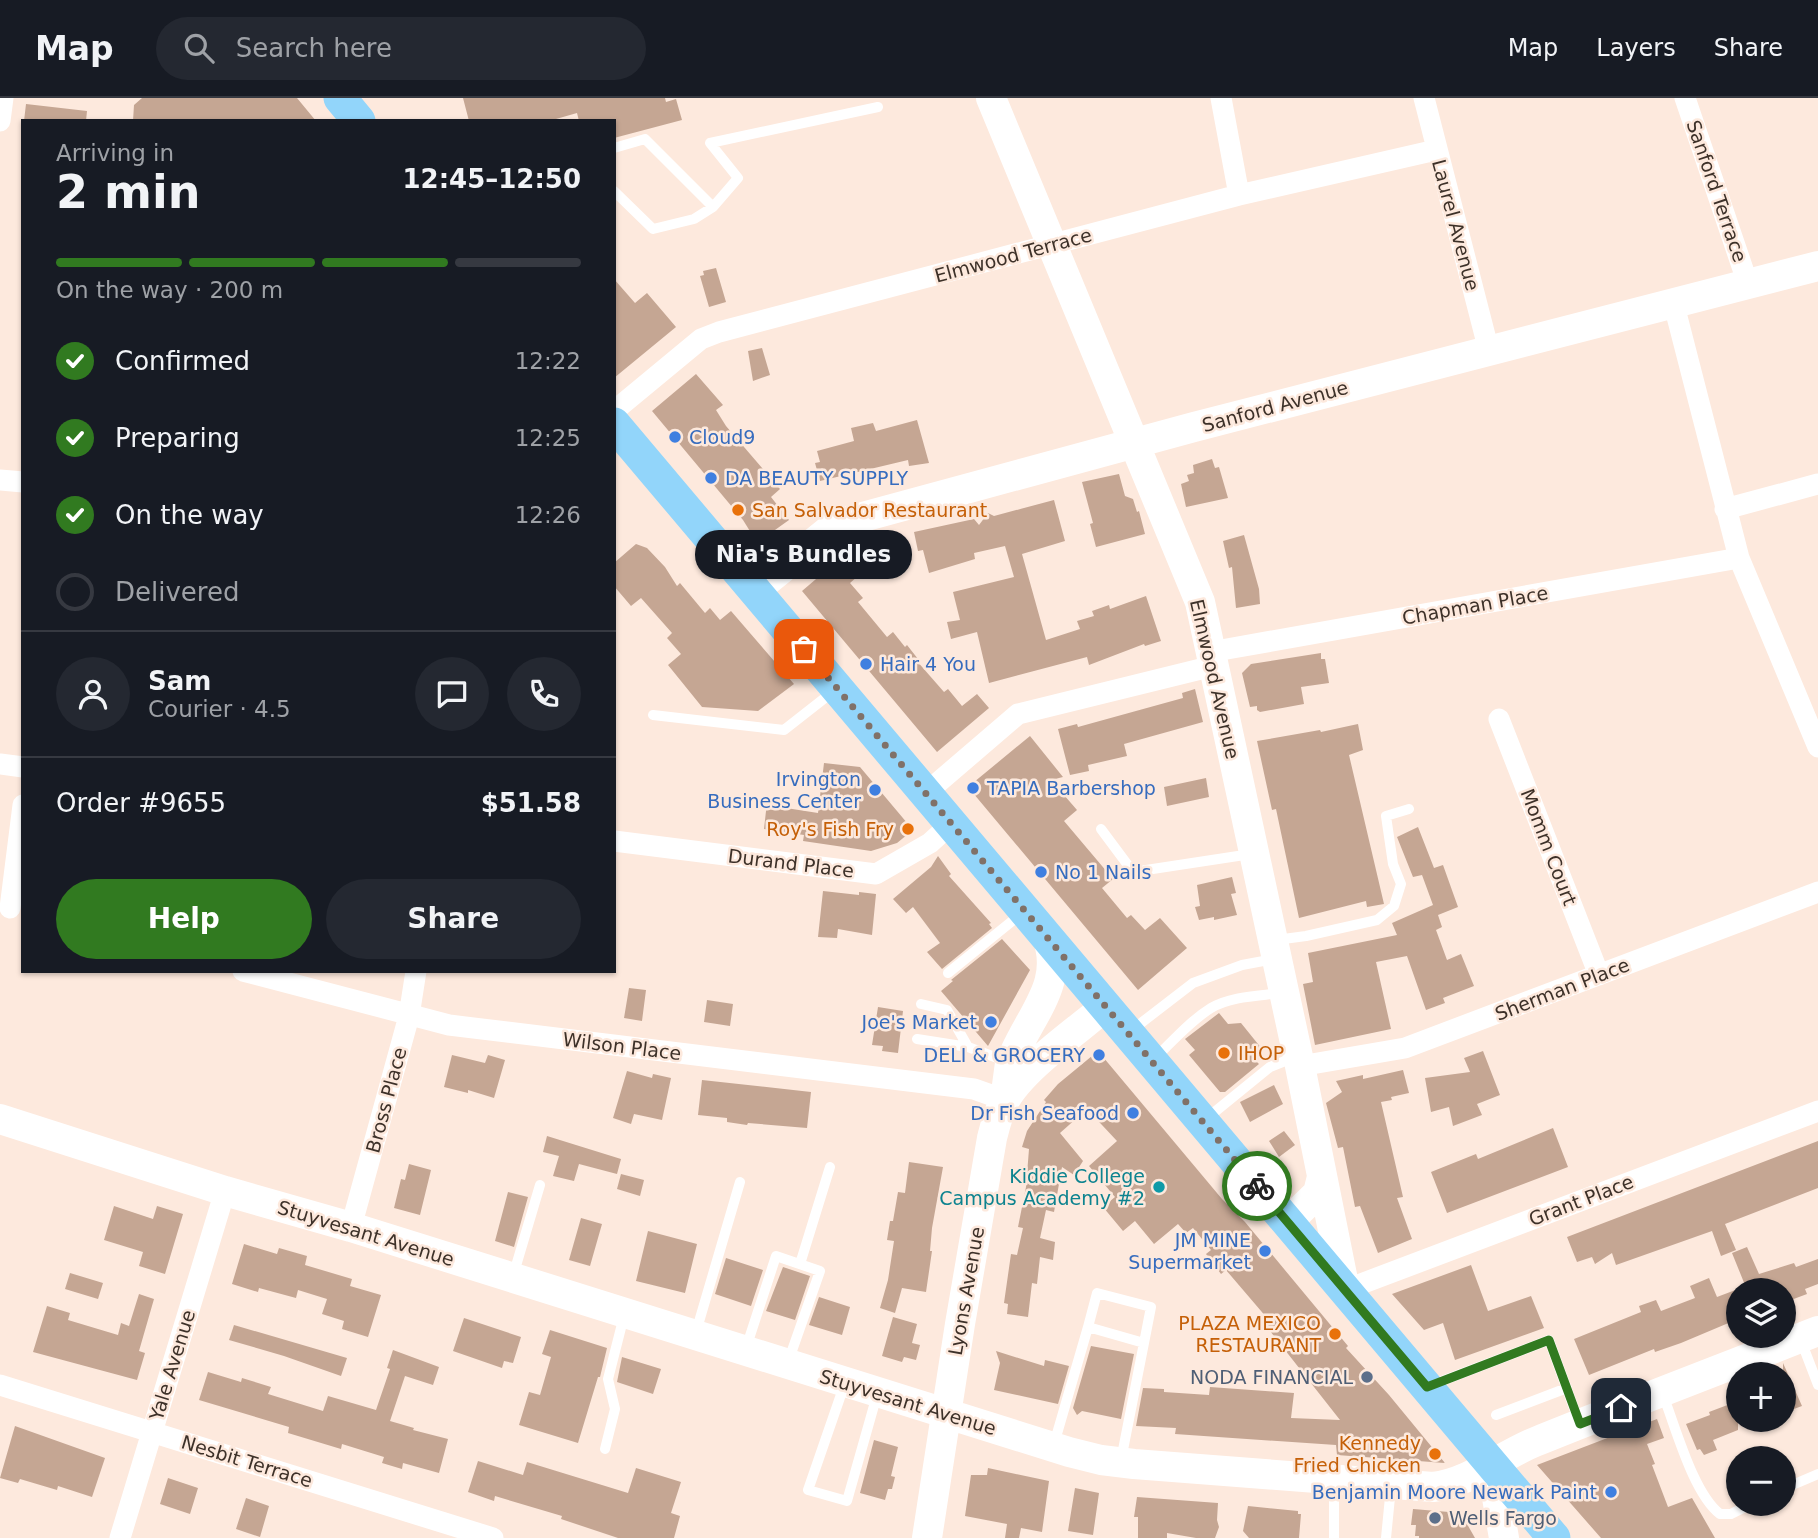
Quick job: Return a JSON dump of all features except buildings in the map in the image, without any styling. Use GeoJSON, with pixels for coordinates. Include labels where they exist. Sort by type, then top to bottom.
{"type":"FeatureCollection","features":[{"type":"Feature","properties":{"kind":"main road"},"geometry":{"type":"LineString","coordinates":[[340,98],[357,119]]}},
{"type":"Feature","properties":{"kind":"main road","name":"Elmwood Avenue"},"geometry":{"type":"LineString","coordinates":[[991,98],[1200,602],[1299,1061],[1345,1290]]}},
{"type":"Feature","properties":{"kind":"main road","name":"Sanford Avenue"},"geometry":{"type":"LineString","coordinates":[[754,591],[836,524],[1818,266]]}},
{"type":"Feature","properties":{"kind":"main road"},"geometry":{"type":"LineString","coordinates":[[616,426],[1554,1538]]}},
{"type":"Feature","properties":{"kind":"main road"},"geometry":{"type":"LineString","coordinates":[[1005,1100],[1010,1063],[1052,977],[1054,961],[1036,922]]}},
{"type":"Feature","properties":{"kind":"main road","name":"Lyons Avenue"},"geometry":{"type":"LineString","coordinates":[[927,1538],[992,1138],[1005,1100],[1032,1069],[1106,1006]]}},
{"type":"Feature","properties":{"kind":"main road","name":"Stuyvesant Avenue"},"geometry":{"type":"LineString","coordinates":[[0,1119],[1053,1447],[1121,1463],[1443,1486],[1521,1448],[1809,1335]]}},
{"type":"Feature","properties":{"kind":"main road"},"geometry":{"type":"LineString","coordinates":[[1288,1222],[1318,1193],[1322,1177]]}},
{"type":"Feature","properties":{"kind":"main road"},"geometry":{"type":"LineString","coordinates":[[1491,1463],[1504,1538]]}},
{"type":"Feature","properties":{"kind":"street"},"geometry":{"type":"LineString","coordinates":[[0,121],[3,98]]}},
{"type":"Feature","properties":{"kind":"street"},"geometry":{"type":"LineString","coordinates":[[1222,98],[1239,195]]}},
{"type":"Feature","properties":{"kind":"street","name":"Laurel Avenue"},"geometry":{"type":"LineString","coordinates":[[1424,98],[1489,351]]}},
{"type":"Feature","properties":{"kind":"street","name":"Sanford Terrace"},"geometry":{"type":"LineString","coordinates":[[1685,98],[1748,284]]}},
{"type":"Feature","properties":{"kind":"street","name":"Elmwood Terrace"},"geometry":{"type":"LineString","coordinates":[[616,409],[701,339],[719,332],[1239,195],[1436,150]]}},
{"type":"Feature","properties":{"kind":"street"},"geometry":{"type":"LineString","coordinates":[[1674,305],[1739,558],[1818,747]]}},
{"type":"Feature","properties":{"kind":"street"},"geometry":{"type":"LineString","coordinates":[[0,480],[21,482]]}},
{"type":"Feature","properties":{"kind":"street"},"geometry":{"type":"LineString","coordinates":[[1725,509],[1818,484]]}},
{"type":"Feature","properties":{"kind":"street","name":"Chapman Place"},"geometry":{"type":"LineString","coordinates":[[927,792],[1018,714],[1212,659],[1739,558]]}},
{"type":"Feature","properties":{"kind":"street","name":"Momm Court"},"geometry":{"type":"LineString","coordinates":[[1499,719],[1600,975]]}},
{"type":"Feature","properties":{"kind":"street"},"geometry":{"type":"LineString","coordinates":[[0,764],[21,767]]}},
{"type":"Feature","properties":{"kind":"street"},"geometry":{"type":"LineString","coordinates":[[11,909],[21,822]]}},
{"type":"Feature","properties":{"kind":"street","name":"Durand Place"},"geometry":{"type":"LineString","coordinates":[[616,841],[876,874],[929,844],[952,823]]}},
{"type":"Feature","properties":{"kind":"street","name":"Sherman Place"},"geometry":{"type":"LineString","coordinates":[[1299,1061],[1405,1048],[1818,892]]}},
{"type":"Feature","properties":{"kind":"street","name":"Wilson Place"},"geometry":{"type":"LineString","coordinates":[[250,973],[409,1016],[463,1026],[974,1089],[1005,1100]]}},
{"type":"Feature","properties":{"kind":"street","name":"Bross Place"},"geometry":{"type":"LineString","coordinates":[[351,1227],[409,1016],[416,973]]}},
{"type":"Feature","properties":{"kind":"street","name":"Grant Place"},"geometry":{"type":"LineString","coordinates":[[1345,1290],[1818,1111]]}},
{"type":"Feature","properties":{"kind":"street","name":"Yale Avenue"},"geometry":{"type":"LineString","coordinates":[[120,1538],[225,1191]]}},
{"type":"Feature","properties":{"kind":"street","name":"Nesbit Terrace"},"geometry":{"type":"LineString","coordinates":[[0,1385],[493,1538]]}},
{"type":"Feature","properties":{"kind":"lane"},"geometry":{"type":"LineString","coordinates":[[616,193],[653,229],[694,219],[713,207],[738,178],[710,143],[878,107]]}},
{"type":"Feature","properties":{"kind":"lane"},"geometry":{"type":"LineString","coordinates":[[616,147],[645,139],[713,207]]}},
{"type":"Feature","properties":{"kind":"lane"},"geometry":{"type":"LineString","coordinates":[[653,715],[784,730],[837,688]]}},
{"type":"Feature","properties":{"kind":"lane"},"geometry":{"type":"LineString","coordinates":[[1129,1033],[1193,983],[1242,965],[1306,936],[1377,920],[1387,915],[1394,906],[1401,884],[1393,864],[1387,816],[1409,809]]}},
{"type":"Feature","properties":{"kind":"lane"},"geometry":{"type":"LineString","coordinates":[[1101,829],[1133,872],[1254,853]]}},
{"type":"Feature","properties":{"kind":"lane"},"geometry":{"type":"LineString","coordinates":[[948,972],[1036,922]]}},
{"type":"Feature","properties":{"kind":"lane"},"geometry":{"type":"LineString","coordinates":[[1152,1061],[1189,1025],[1213,1007],[1240,999],[1284,992]]}},
{"type":"Feature","properties":{"kind":"lane"},"geometry":{"type":"LineString","coordinates":[[921,1004],[947,1010],[968,1047]]}},
{"type":"Feature","properties":{"kind":"lane"},"geometry":{"type":"LineString","coordinates":[[917,1039],[968,1047],[1010,1063]]}},
{"type":"Feature","properties":{"kind":"lane"},"geometry":{"type":"LineString","coordinates":[[1203,1121],[1270,1067],[1299,1061]]}},
{"type":"Feature","properties":{"kind":"lane"},"geometry":{"type":"LineString","coordinates":[[800,1264],[830,1167]]}},
{"type":"Feature","properties":{"kind":"lane"},"geometry":{"type":"LineString","coordinates":[[695,1335],[740,1182]]}},
{"type":"Feature","properties":{"kind":"lane"},"geometry":{"type":"LineString","coordinates":[[512,1278],[540,1185]]}},
{"type":"Feature","properties":{"kind":"lane"},"geometry":{"type":"LineString","coordinates":[[745,1350],[776,1256],[820,1271],[788,1364]]}},
{"type":"Feature","properties":{"kind":"lane"},"geometry":{"type":"LineString","coordinates":[[1053,1447],[1097,1293],[1151,1307],[1121,1463]]}},
{"type":"Feature","properties":{"kind":"lane"},"geometry":{"type":"LineString","coordinates":[[605,1449],[615,1409],[608,1379],[625,1313]]}},
{"type":"Feature","properties":{"kind":"lane"},"geometry":{"type":"LineString","coordinates":[[1088,1327],[1144,1343]]}},
{"type":"Feature","properties":{"kind":"lane"},"geometry":{"type":"LineString","coordinates":[[1809,1335],[1818,1385]]}},
{"type":"Feature","properties":{"kind":"lane"},"geometry":{"type":"LineString","coordinates":[[1427,1387],[1549,1340],[1580,1424]]}},
{"type":"Feature","properties":{"kind":"lane"},"geometry":{"type":"LineString","coordinates":[[845,1382],[808,1490],[847,1501],[878,1392]]}},
{"type":"Feature","properties":{"kind":"lane"},"geometry":{"type":"LineString","coordinates":[[1496,1415],[1567,1388]]}},
{"type":"Feature","properties":{"kind":"lane"},"geometry":{"type":"LineString","coordinates":[[1662,1392],[1699,1488],[1711,1507],[1720,1514],[1726,1514]]}},
{"type":"Feature","properties":{"kind":"lane"},"geometry":{"type":"LineString","coordinates":[[1796,1484],[1818,1475]]}},
{"type":"Feature","properties":{"kind":"lane"},"geometry":{"type":"LineString","coordinates":[[1334,1479],[1334,1538]]}},
{"type":"Feature","properties":{"kind":"lane"},"geometry":{"type":"LineString","coordinates":[[1386,1538],[1391,1484]]}},
{"type":"Feature","properties":{"kind":"way so far"},"geometry":{"type":"LineString","coordinates":[[804,649],[1257,1186]]}},
{"type":"Feature","properties":{"kind":"place","name":"Cloud9"},"geometry":{"type":"Point","coordinates":[675,437]}},
{"type":"Feature","properties":{"kind":"place","name":"DA BEAUTY SUPPLY"},"geometry":{"type":"Point","coordinates":[711,478]}},
{"type":"Feature","properties":{"kind":"place","name":"San Salvador Restaurant"},"geometry":{"type":"Point","coordinates":[738,510]}},
{"type":"Feature","properties":{"kind":"place","name":"Nia's Bundles"},"geometry":{"type":"Point","coordinates":[804,649]}},
{"type":"Feature","properties":{"kind":"place","name":"Hair 4 You"},"geometry":{"type":"Point","coordinates":[866,664]}},
{"type":"Feature","properties":{"kind":"place","name":"TAPIA Barbershop"},"geometry":{"type":"Point","coordinates":[973,788]}},
{"type":"Feature","properties":{"kind":"place","name":"Irvington Business Center"},"geometry":{"type":"Point","coordinates":[875,790]}},
{"type":"Feature","properties":{"kind":"place","name":"Roy's Fish Fry"},"geometry":{"type":"Point","coordinates":[908,829]}},
{"type":"Feature","properties":{"kind":"place","name":"No 1 Nails"},"geometry":{"type":"Point","coordinates":[1041,872]}},
{"type":"Feature","properties":{"kind":"place","name":"Joe's Market"},"geometry":{"type":"Point","coordinates":[991,1022]}},
{"type":"Feature","properties":{"kind":"place","name":"IHOP"},"geometry":{"type":"Point","coordinates":[1224,1053]}},
{"type":"Feature","properties":{"kind":"place","name":"DELI & GROCERY"},"geometry":{"type":"Point","coordinates":[1099,1055]}},
{"type":"Feature","properties":{"kind":"place","name":"Dr Fish Seafood"},"geometry":{"type":"Point","coordinates":[1133,1113]}},
{"type":"Feature","properties":{"kind":"place","name":"Kiddie College Campus Academy #2"},"geometry":{"type":"Point","coordinates":[1159,1187]}},
{"type":"Feature","properties":{"kind":"place","name":"JM MINE Supermarket"},"geometry":{"type":"Point","coordinates":[1265,1251]}},
{"type":"Feature","properties":{"kind":"place","name":"PLAZA MEXICO RESTAURANT"},"geometry":{"type":"Point","coordinates":[1335,1334]}},
{"type":"Feature","properties":{"kind":"place","name":"NODA FINANCIAL"},"geometry":{"type":"Point","coordinates":[1367,1377]}},
{"type":"Feature","properties":{"kind":"place","name":"Kennedy Fried Chicken"},"geometry":{"type":"Point","coordinates":[1435,1454]}},
{"type":"Feature","properties":{"kind":"place","name":"Benjamin Moore Newark Paint"},"geometry":{"type":"Point","coordinates":[1611,1492]}},
{"type":"Feature","properties":{"kind":"place","name":"Wells Fargo"},"geometry":{"type":"Point","coordinates":[1435,1518]}},
{"type":"Feature","properties":{"kind":"route"},"geometry":{"type":"LineString","coordinates":[[1257,1186],[1427,1387],[1549,1340],[1580,1424],[1621,1408]]}}]}
